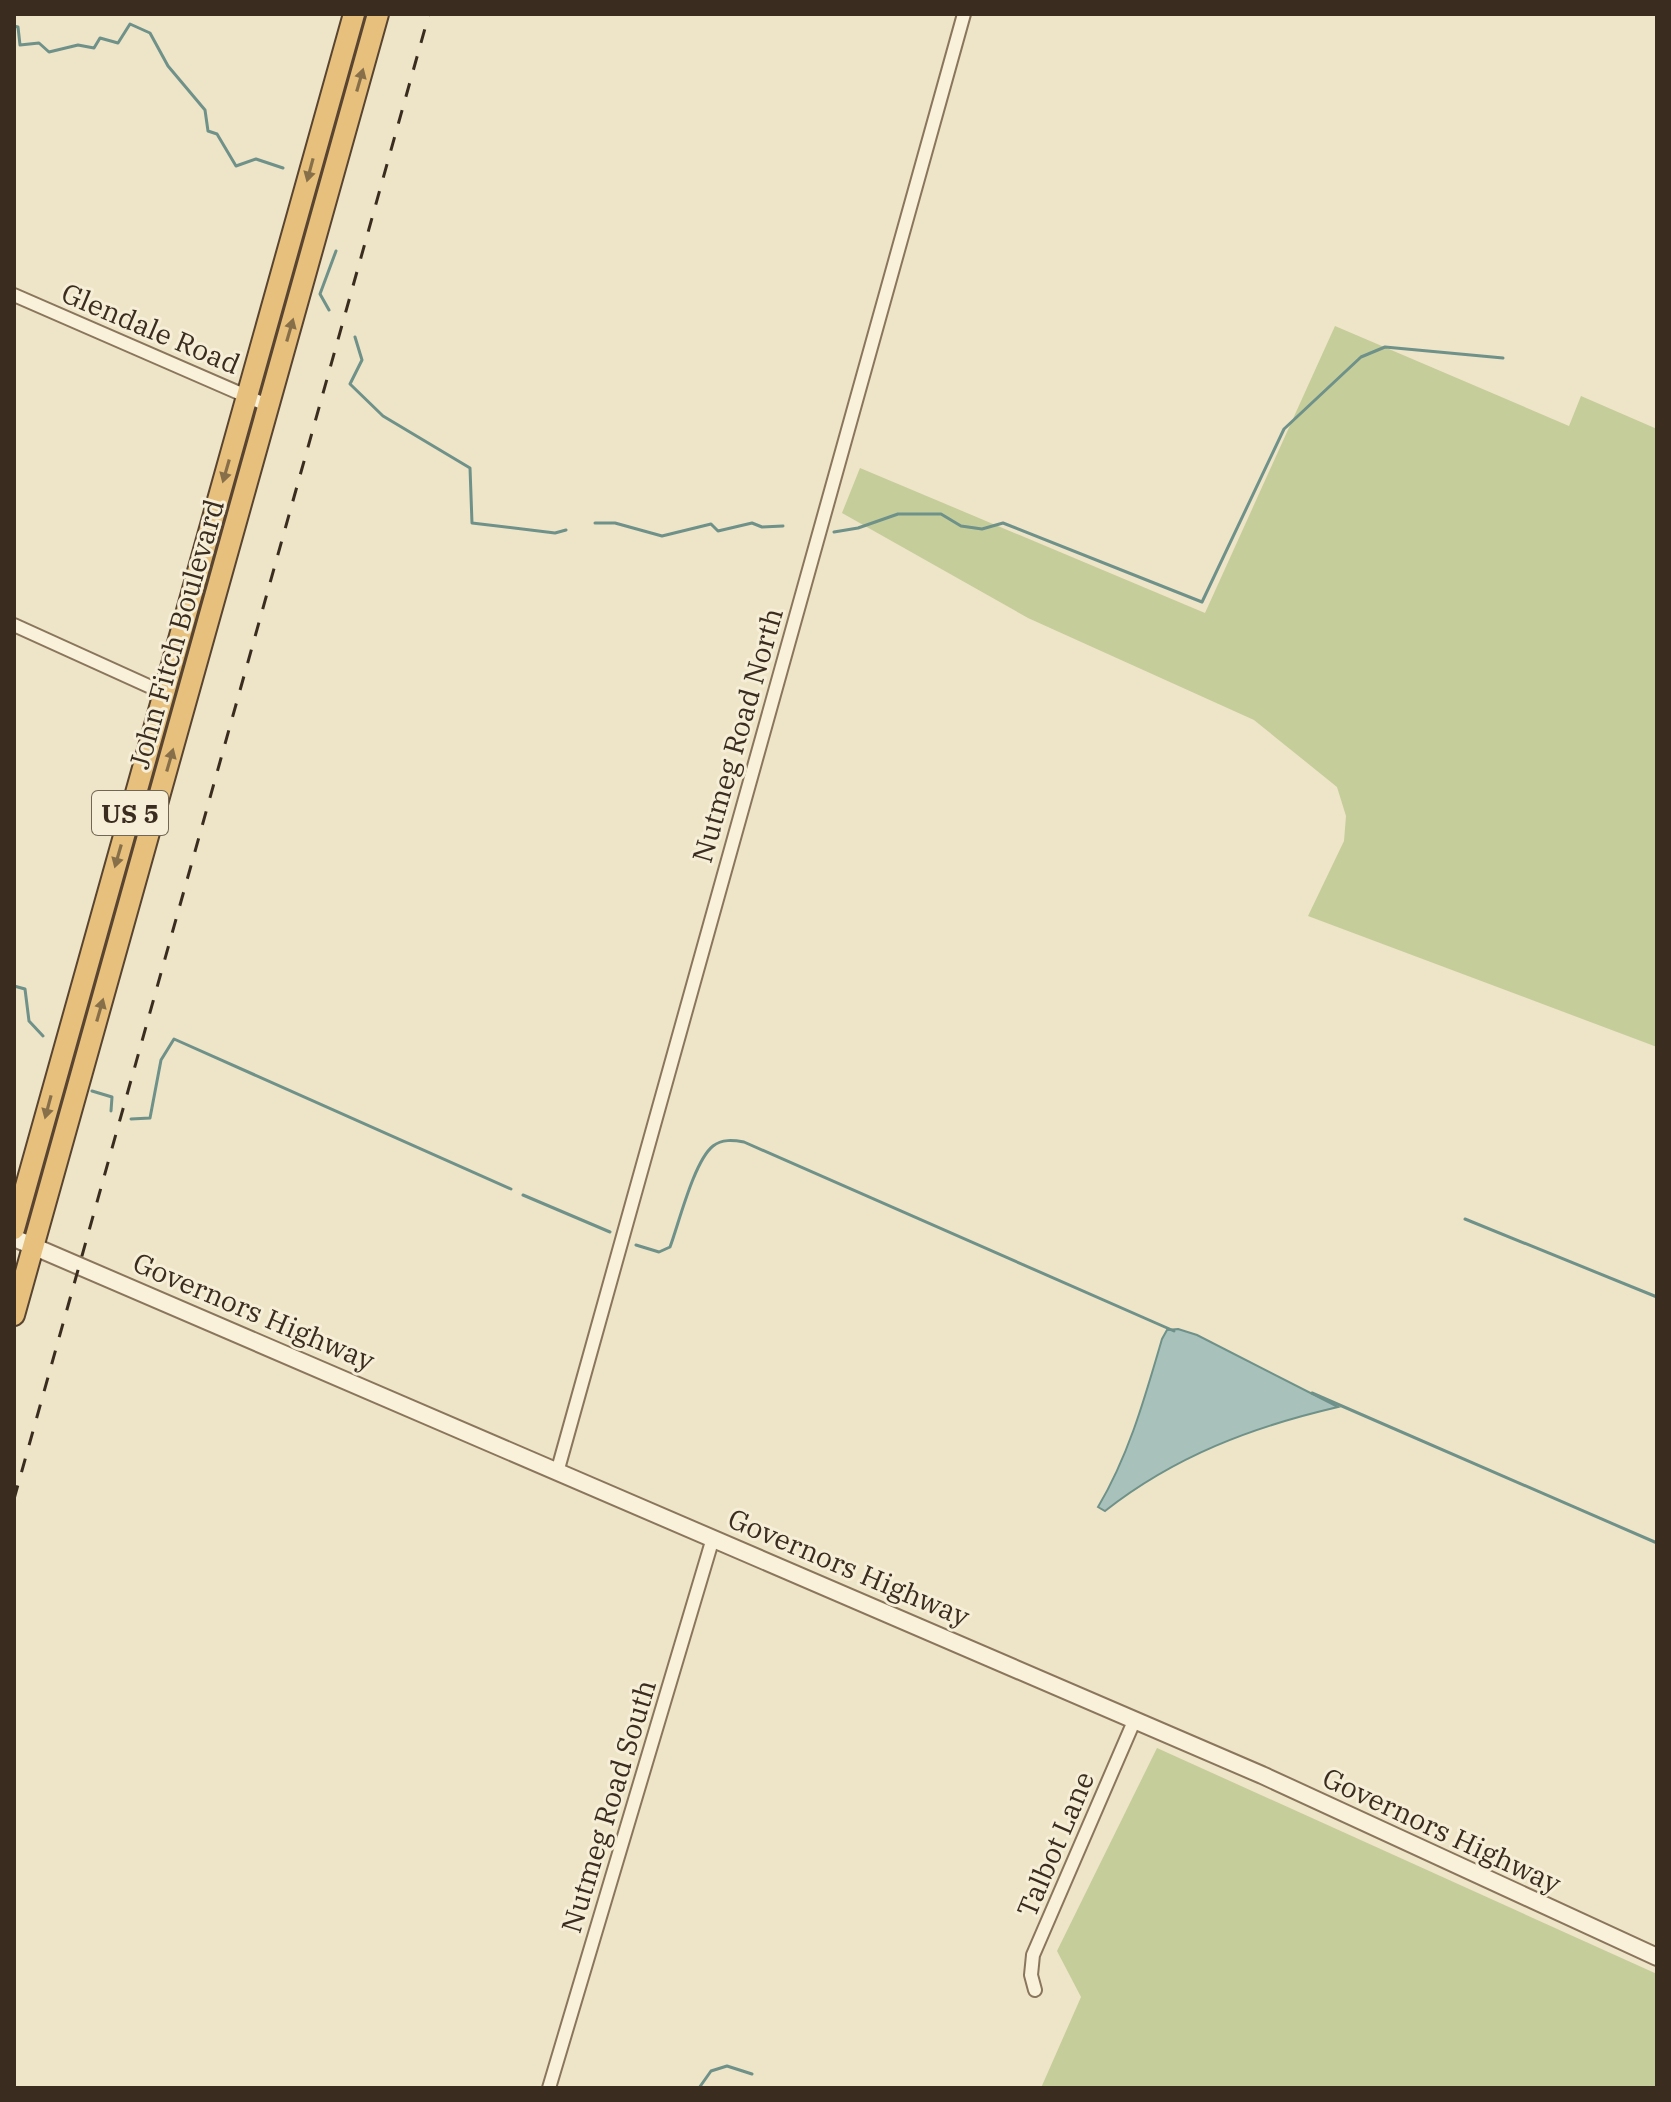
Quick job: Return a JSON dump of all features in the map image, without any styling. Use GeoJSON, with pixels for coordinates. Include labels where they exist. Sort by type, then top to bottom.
{"type":"FeatureCollection","features":[{"type":"Feature","properties":{"kind":"highway","name":"John Fitch Boulevard"},"geometry":{"type":"LineString","coordinates":[[14,1229],[354,14]]}},
{"type":"Feature","properties":{"kind":"highway","name":"John Fitch Boulevard"},"geometry":{"type":"LineString","coordinates":[[14,1315],[24,1242],[269,406],[378,14]]}},
{"type":"Feature","properties":{"kind":"street","name":"Nutmeg Road North"},"geometry":{"type":"LineString","coordinates":[[558,1469],[964,14]]}},
{"type":"Feature","properties":{"kind":"street","name":"Glendale Road"},"geometry":{"type":"LineString","coordinates":[[14,295],[269,406]]}},
{"type":"Feature","properties":{"kind":"street"},"geometry":{"type":"LineString","coordinates":[[14,625],[164,693]]}},
{"type":"Feature","properties":{"kind":"street","name":"Governors Highway"},"geometry":{"type":"LineString","coordinates":[[24,1242],[1135,1719],[1397,1835],[1572,1920],[1657,1957]]}},
{"type":"Feature","properties":{"kind":"street","name":"Nutmeg Road South"},"geometry":{"type":"LineString","coordinates":[[549,2088],[713,1538]]}},
{"type":"Feature","properties":{"kind":"street","name":"Talbot Lane"},"geometry":{"type":"LineString","coordinates":[[1035,1990],[1031,1975],[1033,1955],[1135,1719]]}},
{"type":"Feature","properties":{"kind":"green space"},"geometry":{"type":"Polygon","coordinates":[[[1335,326],[1569,426],[1581,396],[1657,429],[1657,1047],[1308,916],[1344,841],[1346,816],[1337,787],[1254,720],[1028,618],[842,513],[860,468],[1205,613],[1335,326]]]}},
{"type":"Feature","properties":{"kind":"green space"},"geometry":{"type":"Polygon","coordinates":[[[1157,1748],[1657,1974],[1657,2088],[1041,2088],[1081,1997],[1057,1951],[1157,1748]]]}},
{"type":"Feature","properties":{"kind":"water"},"geometry":{"type":"Polygon","coordinates":[[[1178,1329],[1197,1335],[1338,1407],[1275,1424],[1216,1446],[1159,1474],[1105,1511],[1098,1507],[1127,1446],[1162,1339],[1167,1330],[1178,1329]]]}},
{"type":"Feature","properties":{"kind":"waterway"},"geometry":{"type":"LineString","coordinates":[[14,26],[18,27],[20,45],[39,43],[49,52],[78,45],[94,48],[100,38],[118,43],[130,24],[150,33],[168,66],[205,110],[208,131],[217,134],[236,166],[256,159],[283,168]]}},
{"type":"Feature","properties":{"kind":"waterway"},"geometry":{"type":"LineString","coordinates":[[329,310],[320,294],[336,251]]}},
{"type":"Feature","properties":{"kind":"waterway"},"geometry":{"type":"LineString","coordinates":[[355,337],[362,360],[350,384],[383,416],[470,468],[472,523],[555,533],[566,530]]}},
{"type":"Feature","properties":{"kind":"waterway"},"geometry":{"type":"LineString","coordinates":[[834,532],[858,528],[898,514],[941,514],[961,526],[982,529],[1003,523],[1202,602],[1284,429],[1361,357],[1385,347],[1503,358]]}},
{"type":"Feature","properties":{"kind":"waterway"},"geometry":{"type":"LineString","coordinates":[[595,523],[615,523],[662,536],[711,524],[718,531],[752,523],[762,527],[783,526]]}},
{"type":"Feature","properties":{"kind":"waterway"},"geometry":{"type":"LineString","coordinates":[[14,986],[25,989],[29,1021],[43,1036]]}},
{"type":"Feature","properties":{"kind":"waterway"},"geometry":{"type":"LineString","coordinates":[[131,1119],[150,1118],[161,1060],[174,1039],[511,1189]]}},
{"type":"Feature","properties":{"kind":"waterway"},"geometry":{"type":"LineString","coordinates":[[92,1091],[112,1097],[111,1111]]}},
{"type":"Feature","properties":{"kind":"waterway"},"geometry":{"type":"LineString","coordinates":[[636,1245],[659,1252],[670,1247],[693,1178],[706,1154],[720,1142],[740,1141],[1174,1331]]}},
{"type":"Feature","properties":{"kind":"waterway"},"geometry":{"type":"LineString","coordinates":[[523,1195],[610,1232]]}},
{"type":"Feature","properties":{"kind":"waterway"},"geometry":{"type":"LineString","coordinates":[[1465,1219],[1657,1297]]}},
{"type":"Feature","properties":{"kind":"waterway"},"geometry":{"type":"LineString","coordinates":[[1312,1393],[1657,1543]]}},
{"type":"Feature","properties":{"kind":"waterway"},"geometry":{"type":"LineString","coordinates":[[699,2088],[711,2071],[727,2066],[752,2074]]}},
{"type":"Feature","properties":{"kind":"railway"},"geometry":{"type":"LineString","coordinates":[[14,1499],[429,14]]}}]}
